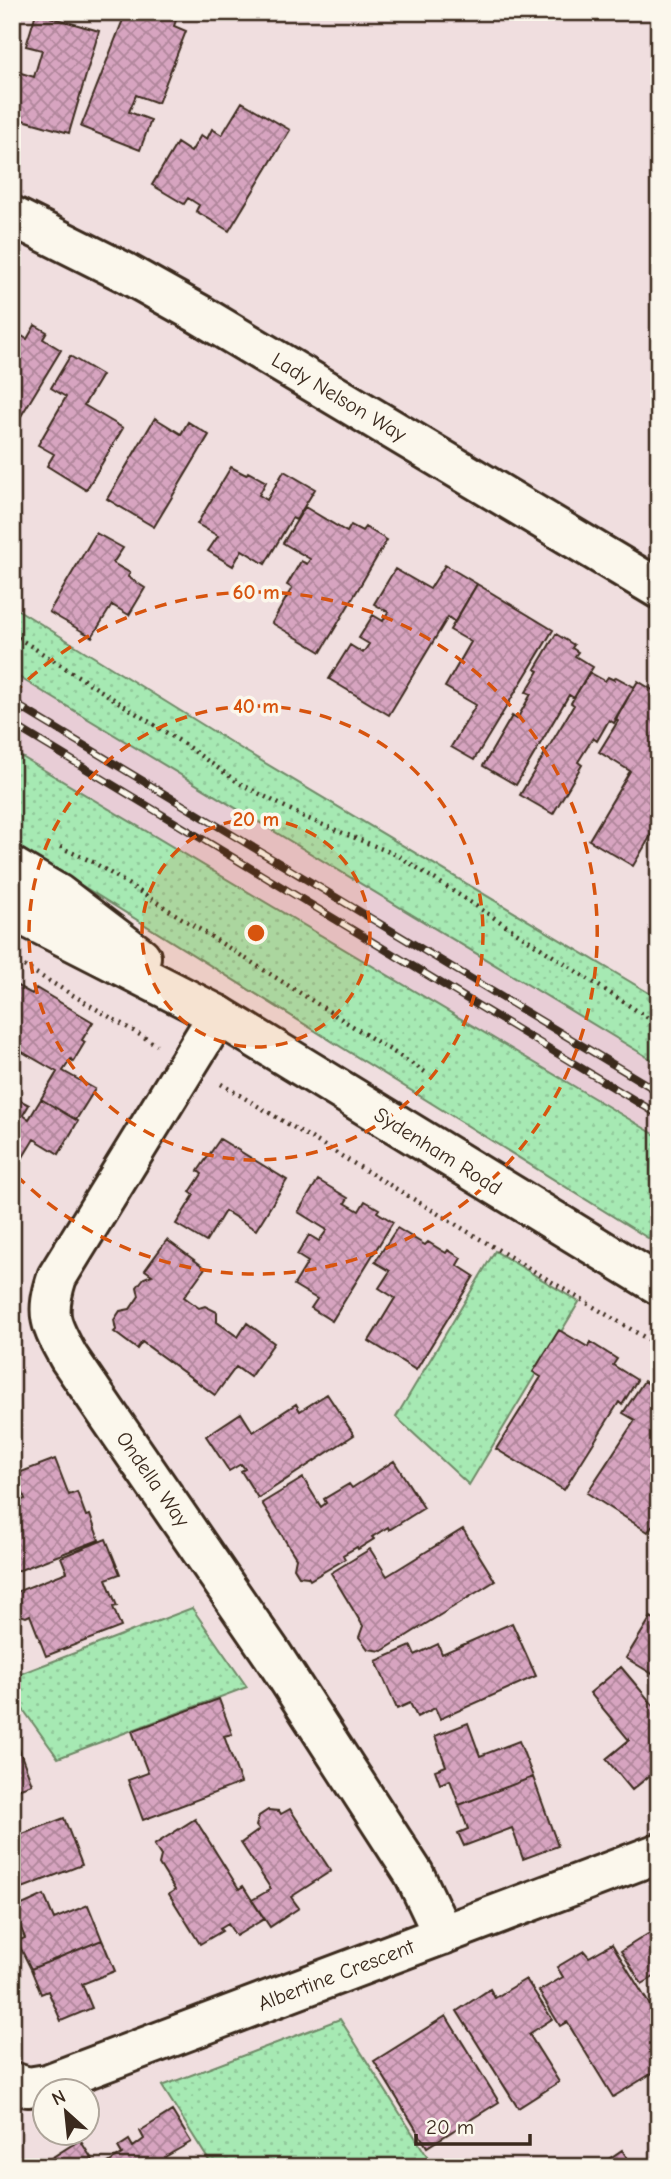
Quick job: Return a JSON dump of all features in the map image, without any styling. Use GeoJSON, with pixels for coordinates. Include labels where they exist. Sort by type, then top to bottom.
{"type":"FeatureCollection","features":[{"type":"Feature","properties":{"kind":"street","name":"Lady Nelson Way"},"geometry":{"type":"LineString","coordinates":[[12,216],[126,273],[199,314],[656,581]]}},
{"type":"Feature","properties":{"kind":"street","name":"Sydenham Road"},"geometry":{"type":"LineString","coordinates":[[12,867],[58,894],[218,1016]]}},
{"type":"Feature","properties":{"kind":"street","name":"Sydenham Road"},"geometry":{"type":"LineString","coordinates":[[12,910],[218,1016],[659,1285]]}},
{"type":"Feature","properties":{"kind":"street","name":"Ondella Way"},"geometry":{"type":"LineString","coordinates":[[218,1016],[57,1277],[49,1302],[54,1330],[69,1358],[272,1654],[415,1874],[443,1935]]}},
{"type":"Feature","properties":{"kind":"street","name":"Albertine Crescent"},"geometry":{"type":"LineString","coordinates":[[12,2082],[28,2087],[47,2084],[659,1853]]}},
{"type":"Feature","properties":{"kind":"path"},"geometry":{"type":"LineString","coordinates":[[12,634],[181,742],[239,783],[304,817],[400,856],[659,1026]]}},
{"type":"Feature","properties":{"kind":"path"},"geometry":{"type":"LineString","coordinates":[[56,845],[93,862],[425,1072]]}},
{"type":"Feature","properties":{"kind":"path"},"geometry":{"type":"LineString","coordinates":[[12,959],[659,1346]]}},
{"type":"Feature","properties":{"kind":"shaded area"},"geometry":{"type":"Polygon","coordinates":[[[12,673],[659,1064],[659,1137],[12,751],[12,673]]]}},
{"type":"Feature","properties":{"kind":"green space"},"geometry":{"type":"Polygon","coordinates":[[[12,606],[240,748],[659,999],[659,1064],[12,673],[12,606]]]}},
{"type":"Feature","properties":{"kind":"green space"},"geometry":{"type":"Polygon","coordinates":[[[12,751],[659,1137],[659,1245],[12,842],[12,751]]]}},
{"type":"Feature","properties":{"kind":"green space"},"geometry":{"type":"Polygon","coordinates":[[[495,1251],[579,1302],[469,1485],[396,1417],[495,1251]]]}},
{"type":"Feature","properties":{"kind":"green space"},"geometry":{"type":"Polygon","coordinates":[[[192,1608],[247,1687],[58,1758],[12,1694],[12,1677],[192,1608]]]}},
{"type":"Feature","properties":{"kind":"green space"},"geometry":{"type":"Polygon","coordinates":[[[340,2019],[434,2167],[213,2167],[162,2086],[340,2019]]]}},
{"type":"Feature","properties":{"kind":"building"},"geometry":{"type":"Polygon","coordinates":[[[126,12],[179,12],[174,26],[186,31],[158,103],[136,95],[129,112],[151,120],[140,150],[81,127],[126,12]]]}},
{"type":"Feature","properties":{"kind":"building"},"geometry":{"type":"Polygon","coordinates":[[[36,13],[99,31],[69,133],[12,117],[12,70],[34,77],[42,50],[26,46],[36,13]]]}},
{"type":"Feature","properties":{"kind":"building"},"geometry":{"type":"Polygon","coordinates":[[[242,102],[290,130],[229,231],[196,211],[199,205],[188,198],[184,204],[152,185],[177,143],[191,152],[201,135],[207,139],[212,129],[222,135],[242,102]]]}},
{"type":"Feature","properties":{"kind":"building"},"geometry":{"type":"Polygon","coordinates":[[[35,325],[47,332],[43,339],[61,350],[12,431],[12,330],[27,339],[35,325]]]}},
{"type":"Feature","properties":{"kind":"building"},"geometry":{"type":"Polygon","coordinates":[[[70,356],[102,375],[84,405],[123,428],[86,490],[47,466],[54,454],[38,445],[66,397],[51,388],[70,356]]]}},
{"type":"Feature","properties":{"kind":"building"},"geometry":{"type":"Polygon","coordinates":[[[155,418],[181,434],[188,422],[209,435],[154,527],[107,499],[155,418]]]}},
{"type":"Feature","properties":{"kind":"building"},"geometry":{"type":"Polygon","coordinates":[[[231,467],[246,475],[248,472],[266,482],[259,495],[267,500],[284,471],[315,489],[296,520],[292,518],[265,564],[242,550],[233,566],[208,551],[218,536],[197,524],[231,467]]]}},
{"type":"Feature","properties":{"kind":"building"},"geometry":{"type":"Polygon","coordinates":[[[305,507],[347,532],[351,525],[362,531],[365,527],[387,540],[321,652],[272,623],[292,588],[287,585],[301,561],[307,564],[310,559],[283,543],[305,507]]]}},
{"type":"Feature","properties":{"kind":"building"},"geometry":{"type":"Polygon","coordinates":[[[96,533],[123,548],[113,563],[130,573],[128,577],[145,588],[129,615],[112,605],[92,637],[49,612],[96,533]]]}},
{"type":"Feature","properties":{"kind":"building"},"geometry":{"type":"Polygon","coordinates":[[[445,565],[477,584],[455,622],[448,617],[389,715],[329,679],[350,645],[363,653],[369,644],[359,638],[373,615],[383,621],[388,612],[374,604],[395,569],[430,589],[445,565]]]}},
{"type":"Feature","properties":{"kind":"building"},"geometry":{"type":"Polygon","coordinates":[[[477,584],[553,630],[474,760],[451,747],[476,705],[445,687],[471,642],[450,630],[477,584]]]}},
{"type":"Feature","properties":{"kind":"building"},"geometry":{"type":"Polygon","coordinates":[[[556,634],[574,645],[572,648],[578,652],[575,656],[593,667],[574,698],[569,695],[516,785],[483,766],[512,716],[517,719],[531,694],[526,692],[539,671],[535,669],[556,634]]]}},
{"type":"Feature","properties":{"kind":"building"},"geometry":{"type":"Polygon","coordinates":[[[589,672],[605,681],[608,677],[614,680],[616,677],[634,687],[614,723],[609,720],[597,741],[593,738],[578,762],[582,765],[553,814],[520,795],[574,705],[571,703],[589,672]]]}},
{"type":"Feature","properties":{"kind":"building"},"geometry":{"type":"Polygon","coordinates":[[[638,681],[659,694],[659,822],[633,866],[589,840],[630,771],[599,752],[638,681]]]}},
{"type":"Feature","properties":{"kind":"building"},"geometry":{"type":"Polygon","coordinates":[[[12,983],[32,994],[36,988],[93,1022],[73,1062],[71,1059],[63,1071],[95,1089],[76,1120],[41,1099],[57,1072],[12,1046],[12,983]]]}},
{"type":"Feature","properties":{"kind":"building"},"geometry":{"type":"Polygon","coordinates":[[[12,1096],[29,1105],[23,1115],[29,1119],[41,1099],[78,1121],[59,1154],[34,1139],[14,1172],[12,1171],[12,1096]]]}},
{"type":"Feature","properties":{"kind":"building"},"geometry":{"type":"Polygon","coordinates":[[[220,1139],[287,1180],[256,1230],[225,1211],[206,1242],[176,1224],[194,1195],[190,1192],[202,1174],[198,1171],[220,1139]]]}},
{"type":"Feature","properties":{"kind":"building"},"geometry":{"type":"Polygon","coordinates":[[[318,1180],[348,1198],[345,1203],[359,1211],[365,1201],[393,1222],[332,1321],[311,1308],[317,1299],[294,1285],[308,1262],[297,1255],[309,1235],[319,1241],[327,1230],[298,1212],[318,1180]]]}},
{"type":"Feature","properties":{"kind":"building"},"geometry":{"type":"Polygon","coordinates":[[[397,1228],[425,1245],[428,1242],[461,1258],[457,1265],[474,1276],[416,1370],[369,1341],[395,1298],[379,1288],[390,1271],[375,1262],[397,1228]]]}},
{"type":"Feature","properties":{"kind":"building"},"geometry":{"type":"Polygon","coordinates":[[[167,1240],[205,1268],[184,1297],[199,1308],[205,1306],[217,1312],[217,1322],[238,1337],[247,1323],[274,1343],[250,1377],[236,1367],[215,1395],[142,1342],[137,1349],[114,1332],[114,1320],[120,1311],[130,1309],[139,1296],[137,1287],[144,1278],[152,1275],[145,1270],[167,1240]]]}},
{"type":"Feature","properties":{"kind":"building"},"geometry":{"type":"Polygon","coordinates":[[[559,1330],[588,1347],[590,1342],[617,1359],[613,1365],[637,1380],[622,1405],[619,1402],[564,1490],[496,1449],[541,1377],[533,1372],[559,1330]]]}},
{"type":"Feature","properties":{"kind":"building"},"geometry":{"type":"Polygon","coordinates":[[[644,1381],[659,1390],[659,1516],[648,1532],[587,1493],[635,1420],[623,1413],[644,1381]]]}},
{"type":"Feature","properties":{"kind":"building"},"geometry":{"type":"Polygon","coordinates":[[[327,1394],[354,1435],[258,1498],[241,1471],[245,1469],[241,1464],[229,1471],[206,1436],[241,1413],[253,1432],[296,1404],[300,1411],[327,1394]]]}},
{"type":"Feature","properties":{"kind":"building"},"geometry":{"type":"Polygon","coordinates":[[[55,1459],[69,1495],[77,1492],[86,1516],[90,1515],[99,1540],[12,1573],[12,1504],[25,1499],[16,1474],[55,1459]]]}},
{"type":"Feature","properties":{"kind":"building"},"geometry":{"type":"Polygon","coordinates":[[[394,1461],[424,1508],[389,1530],[388,1527],[358,1549],[357,1547],[343,1555],[345,1559],[310,1580],[308,1577],[299,1576],[294,1568],[296,1558],[262,1503],[303,1478],[321,1507],[326,1503],[324,1499],[349,1484],[352,1488],[394,1461]]]}},
{"type":"Feature","properties":{"kind":"building"},"geometry":{"type":"Polygon","coordinates":[[[463,1529],[495,1581],[382,1651],[368,1649],[359,1637],[363,1626],[331,1573],[370,1549],[387,1576],[463,1529]]]}},
{"type":"Feature","properties":{"kind":"building"},"geometry":{"type":"Polygon","coordinates":[[[106,1539],[120,1574],[106,1579],[117,1606],[113,1607],[121,1627],[46,1656],[30,1615],[26,1617],[17,1614],[12,1596],[67,1572],[61,1557],[106,1539]]]}},
{"type":"Feature","properties":{"kind":"building"},"geometry":{"type":"Polygon","coordinates":[[[651,1617],[659,1622],[659,1678],[626,1658],[651,1617]]]}},
{"type":"Feature","properties":{"kind":"building"},"geometry":{"type":"Polygon","coordinates":[[[512,1623],[536,1676],[440,1719],[435,1708],[417,1717],[410,1703],[397,1709],[376,1661],[411,1646],[415,1655],[438,1644],[442,1654],[512,1623]]]}},
{"type":"Feature","properties":{"kind":"building"},"geometry":{"type":"Polygon","coordinates":[[[621,1667],[659,1712],[659,1768],[632,1790],[606,1759],[629,1740],[590,1693],[621,1667]]]}},
{"type":"Feature","properties":{"kind":"building"},"geometry":{"type":"Polygon","coordinates":[[[219,1699],[232,1734],[224,1736],[241,1783],[143,1820],[128,1780],[148,1773],[132,1731],[219,1699]]]}},
{"type":"Feature","properties":{"kind":"building"},"geometry":{"type":"Polygon","coordinates":[[[468,1723],[480,1756],[519,1741],[533,1777],[459,1805],[450,1780],[440,1784],[435,1770],[446,1766],[435,1736],[468,1723]]]}},
{"type":"Feature","properties":{"kind":"building"},"geometry":{"type":"Polygon","coordinates":[[[12,1731],[32,1784],[12,1791],[12,1731]]]}},
{"type":"Feature","properties":{"kind":"building"},"geometry":{"type":"Polygon","coordinates":[[[533,1777],[558,1846],[523,1859],[512,1828],[464,1846],[458,1833],[468,1829],[459,1805],[533,1777]]]}},
{"type":"Feature","properties":{"kind":"building"},"geometry":{"type":"Polygon","coordinates":[[[290,1809],[331,1871],[291,1897],[299,1908],[270,1927],[252,1900],[271,1889],[241,1843],[259,1830],[256,1826],[259,1816],[268,1810],[279,1811],[281,1814],[290,1809]]]}},
{"type":"Feature","properties":{"kind":"building"},"geometry":{"type":"Polygon","coordinates":[[[64,1818],[82,1865],[12,1892],[12,1838],[64,1818]]]}},
{"type":"Feature","properties":{"kind":"building"},"geometry":{"type":"Polygon","coordinates":[[[195,1819],[239,1889],[243,1886],[264,1919],[236,1936],[228,1924],[220,1929],[222,1931],[200,1944],[169,1894],[175,1890],[159,1864],[161,1856],[154,1845],[195,1819]]]}},
{"type":"Feature","properties":{"kind":"building"},"geometry":{"type":"Polygon","coordinates":[[[44,1895],[54,1919],[88,1905],[102,1940],[31,1969],[17,1941],[25,1938],[13,1909],[44,1895]]]}},
{"type":"Feature","properties":{"kind":"building"},"geometry":{"type":"Polygon","coordinates":[[[651,1932],[654,1936],[659,1933],[659,1974],[642,1984],[621,1951],[651,1932]]]}},
{"type":"Feature","properties":{"kind":"building"},"geometry":{"type":"Polygon","coordinates":[[[102,1940],[115,1971],[82,1984],[92,2008],[61,2021],[48,1991],[41,1994],[31,1969],[102,1940]]]}},
{"type":"Feature","properties":{"kind":"building"},"geometry":{"type":"Polygon","coordinates":[[[612,1944],[659,2020],[659,2069],[613,2097],[567,2022],[560,2026],[539,1991],[563,1977],[557,1967],[584,1951],[589,1957],[612,1944]]]}},
{"type":"Feature","properties":{"kind":"building"},"geometry":{"type":"Polygon","coordinates":[[[526,1979],[552,2019],[529,2034],[559,2082],[518,2108],[457,2011],[490,1989],[495,1998],[526,1979]]]}},
{"type":"Feature","properties":{"kind":"building"},"geometry":{"type":"Polygon","coordinates":[[[446,2016],[499,2102],[427,2147],[374,2061],[446,2016]]]}},
{"type":"Feature","properties":{"kind":"building"},"geometry":{"type":"Polygon","coordinates":[[[172,2111],[191,2142],[165,2157],[171,2167],[106,2167],[105,2165],[122,2154],[118,2147],[129,2140],[133,2147],[144,2139],[140,2131],[172,2111]]]}},
{"type":"Feature","properties":{"kind":"building"},"geometry":{"type":"Polygon","coordinates":[[[67,2148],[85,2148],[97,2167],[37,2167],[67,2148]]]}},
{"type":"Feature","properties":{"kind":"building"},"geometry":{"type":"Polygon","coordinates":[[[622,2150],[633,2167],[597,2167],[622,2150]]]}},
{"type":"Feature","properties":{"kind":"railway"},"geometry":{"type":"LineString","coordinates":[[12,702],[659,1092]]}},
{"type":"Feature","properties":{"kind":"railway"},"geometry":{"type":"LineString","coordinates":[[12,724],[659,1115]]}}]}
